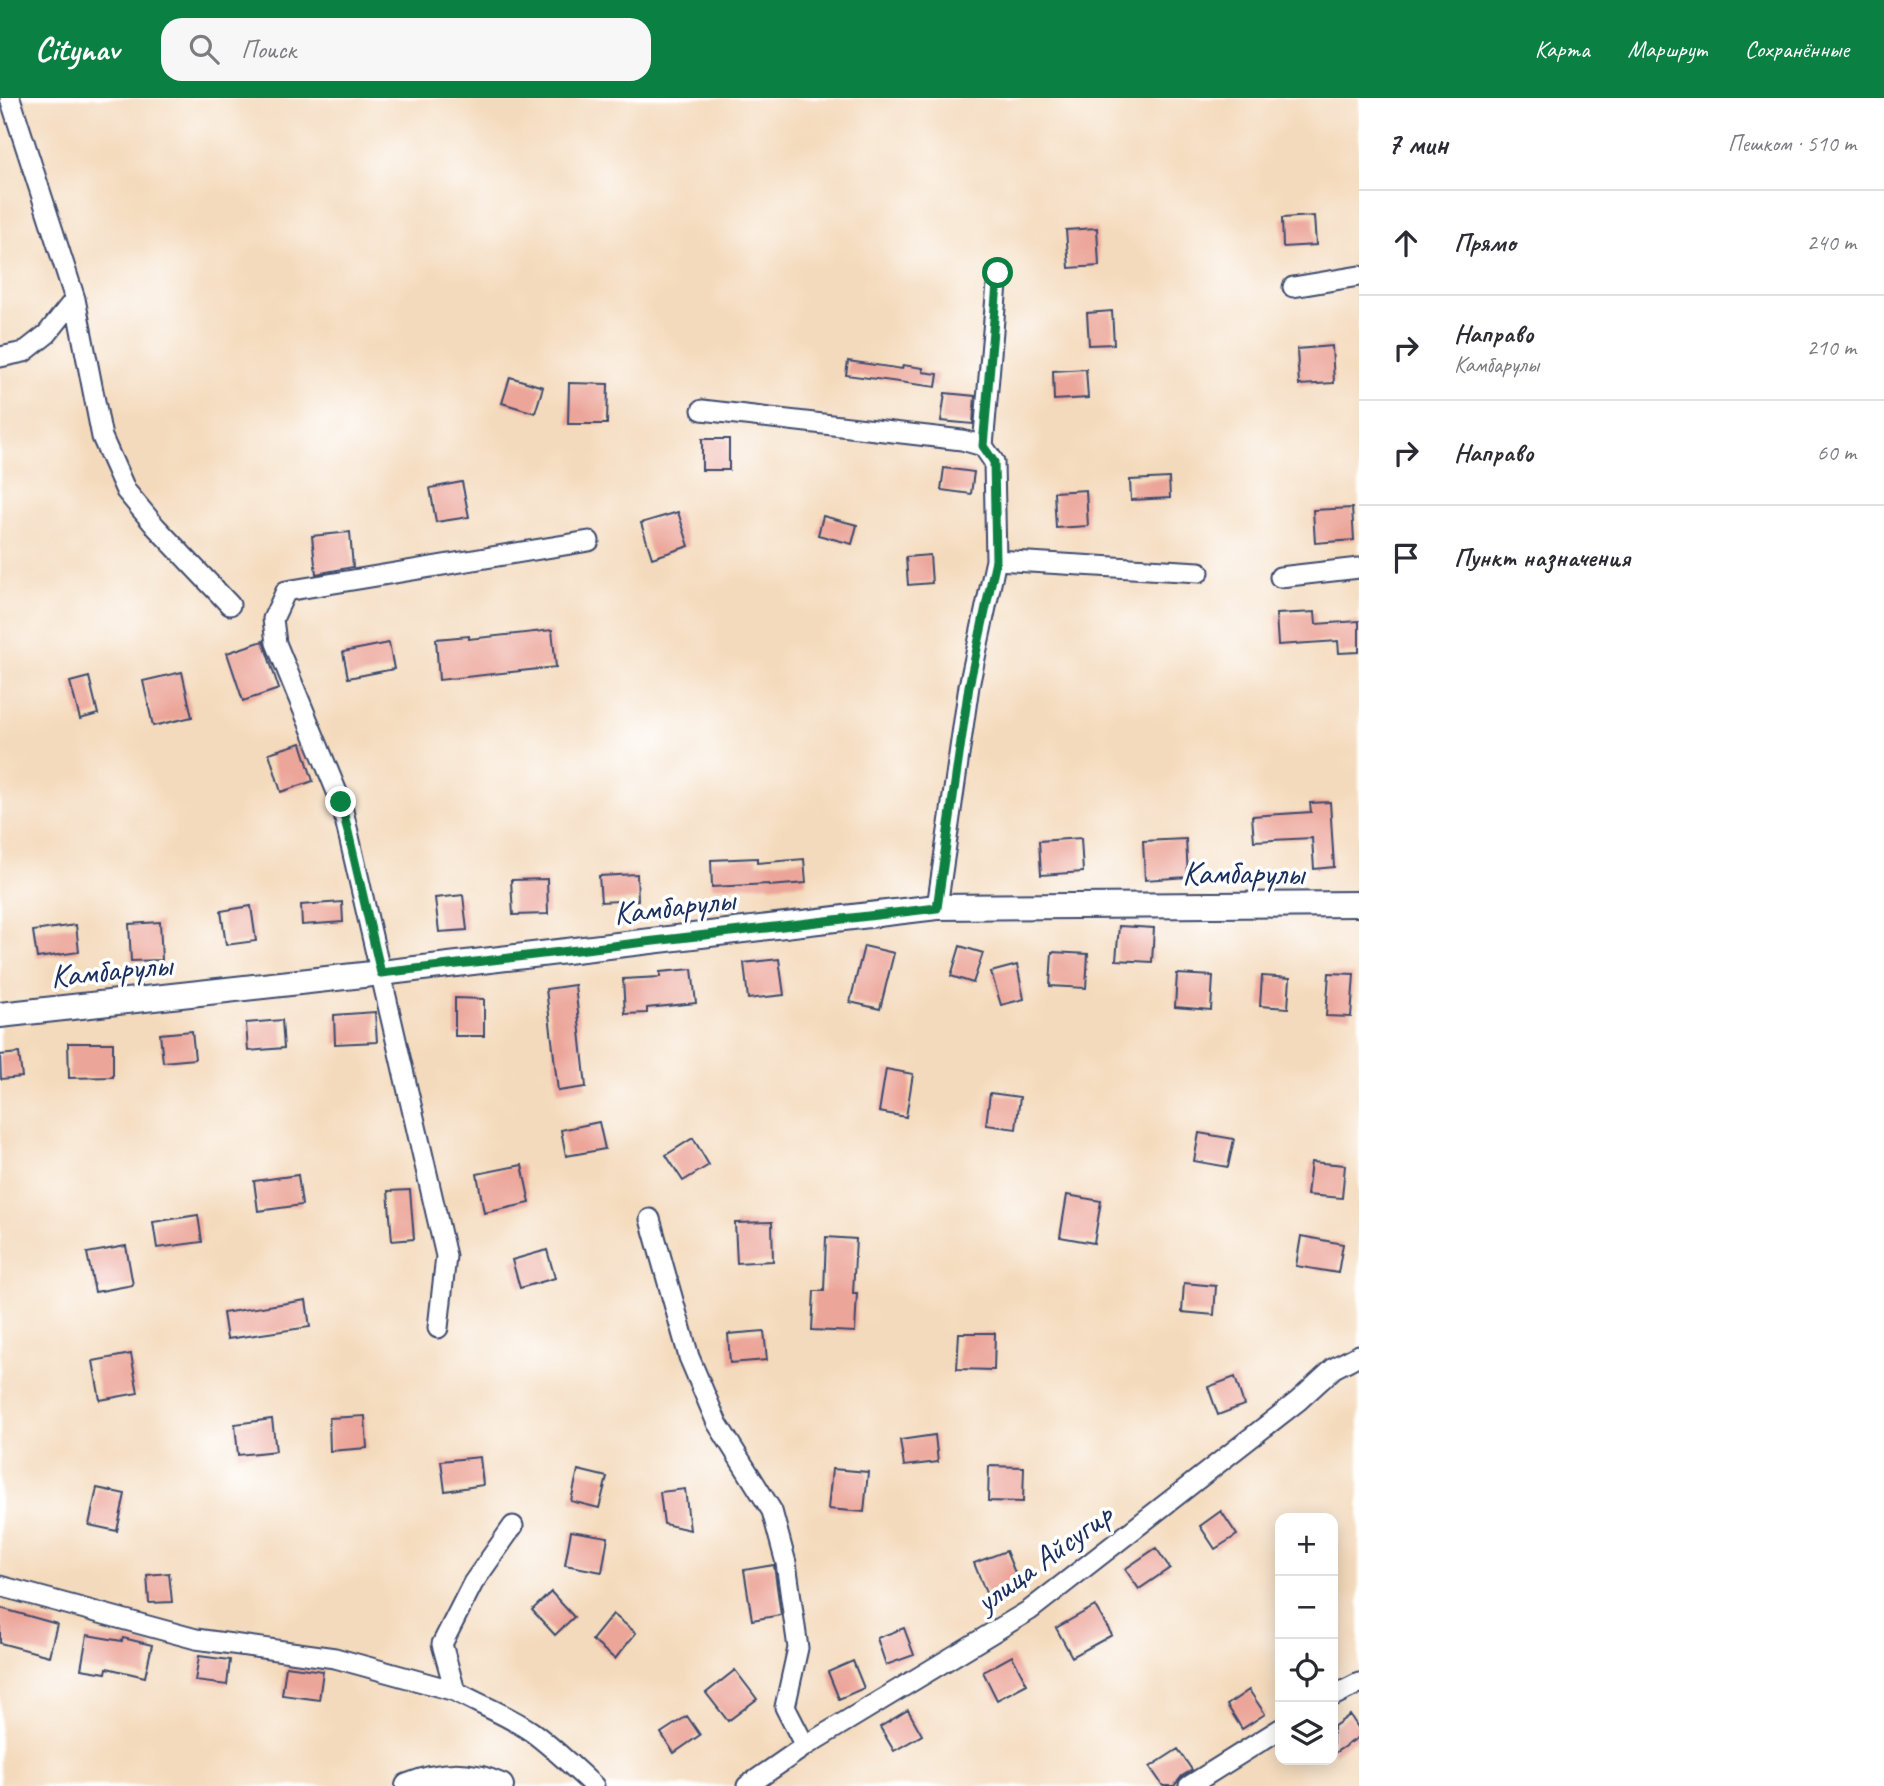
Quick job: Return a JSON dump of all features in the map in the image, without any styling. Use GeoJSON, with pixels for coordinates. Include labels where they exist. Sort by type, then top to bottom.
{"type":"FeatureCollection","features":[{"type":"Feature","properties":{"kind":"street"},"geometry":{"type":"LineString","coordinates":[[10,98],[75,299],[102,437],[126,491],[230,606]]}},
{"type":"Feature","properties":{"kind":"street"},"geometry":{"type":"LineString","coordinates":[[937,908],[969,686],[996,560],[994,462],[983,446],[998,273]]}},
{"type":"Feature","properties":{"kind":"street"},"geometry":{"type":"LineString","coordinates":[[1293,287],[1359,276]]}},
{"type":"Feature","properties":{"kind":"street"},"geometry":{"type":"LineString","coordinates":[[0,357],[24,352],[47,334],[75,299]]}},
{"type":"Feature","properties":{"kind":"street"},"geometry":{"type":"LineString","coordinates":[[702,410],[962,440],[983,446]]}},
{"type":"Feature","properties":{"kind":"street"},"geometry":{"type":"LineString","coordinates":[[438,1328],[446,1256],[381,973],[341,802],[276,643],[273,619],[286,591],[589,541]]}},
{"type":"Feature","properties":{"kind":"street"},"geometry":{"type":"LineString","coordinates":[[996,560],[1199,572]]}},
{"type":"Feature","properties":{"kind":"street"},"geometry":{"type":"LineString","coordinates":[[1280,577],[1359,568]]}},
{"type":"Feature","properties":{"kind":"street","name":"Камбарулы"},"geometry":{"type":"LineString","coordinates":[[0,1015],[937,908],[1359,904]]}},
{"type":"Feature","properties":{"kind":"street"},"geometry":{"type":"LineString","coordinates":[[650,1219],[689,1357],[717,1423],[772,1511],[786,1563],[798,1648],[785,1707],[805,1746]]}},
{"type":"Feature","properties":{"kind":"street","name":"улица Айсугир"},"geometry":{"type":"LineString","coordinates":[[747,1786],[805,1746],[1030,1610],[1298,1401],[1334,1368],[1359,1355]]}},
{"type":"Feature","properties":{"kind":"street"},"geometry":{"type":"LineString","coordinates":[[455,1691],[442,1644],[473,1583],[513,1526]]}},
{"type":"Feature","properties":{"kind":"street"},"geometry":{"type":"LineString","coordinates":[[0,1586],[196,1639],[335,1658],[455,1691],[502,1713],[533,1733],[594,1786]]}},
{"type":"Feature","properties":{"kind":"street"},"geometry":{"type":"LineString","coordinates":[[1338,1693],[1359,1683]]}},
{"type":"Feature","properties":{"kind":"street"},"geometry":{"type":"LineString","coordinates":[[1189,1786],[1275,1732]]}},
{"type":"Feature","properties":{"kind":"street"},"geometry":{"type":"LineString","coordinates":[[408,1786],[427,1778],[462,1775],[501,1786]]}},
{"type":"Feature","properties":{"kind":"building"},"geometry":{"type":"Polygon","coordinates":[[[1314,216],[1316,245],[1283,247],[1282,218],[1314,216]]]}},
{"type":"Feature","properties":{"kind":"building"},"geometry":{"type":"Polygon","coordinates":[[[1097,228],[1099,266],[1069,268],[1066,230],[1097,228]]]}},
{"type":"Feature","properties":{"kind":"building"},"geometry":{"type":"Polygon","coordinates":[[[1112,311],[1114,344],[1089,345],[1087,313],[1112,311]]]}},
{"type":"Feature","properties":{"kind":"building"},"geometry":{"type":"Polygon","coordinates":[[[1332,346],[1334,383],[1299,385],[1297,349],[1332,346]]]}},
{"type":"Feature","properties":{"kind":"building"},"geometry":{"type":"Polygon","coordinates":[[[848,361],[902,369],[903,365],[923,368],[923,372],[938,374],[936,387],[846,375],[848,361]]]}},
{"type":"Feature","properties":{"kind":"building"},"geometry":{"type":"Polygon","coordinates":[[[1086,369],[1088,398],[1054,400],[1053,371],[1086,369]]]}},
{"type":"Feature","properties":{"kind":"building"},"geometry":{"type":"Polygon","coordinates":[[[510,377],[543,387],[535,413],[502,403],[510,377]]]}},
{"type":"Feature","properties":{"kind":"building"},"geometry":{"type":"Polygon","coordinates":[[[569,383],[608,384],[607,424],[568,424],[569,383]]]}},
{"type":"Feature","properties":{"kind":"building"},"geometry":{"type":"Polygon","coordinates":[[[945,393],[975,396],[973,424],[941,421],[945,393]]]}},
{"type":"Feature","properties":{"kind":"building"},"geometry":{"type":"Polygon","coordinates":[[[702,439],[729,439],[729,470],[702,470],[702,439]]]}},
{"type":"Feature","properties":{"kind":"building"},"geometry":{"type":"Polygon","coordinates":[[[944,468],[974,472],[971,494],[941,490],[944,468]]]}},
{"type":"Feature","properties":{"kind":"building"},"geometry":{"type":"Polygon","coordinates":[[[1169,478],[1170,498],[1131,500],[1130,480],[1169,478]]]}},
{"type":"Feature","properties":{"kind":"building"},"geometry":{"type":"Polygon","coordinates":[[[462,482],[469,517],[436,522],[430,488],[462,482]]]}},
{"type":"Feature","properties":{"kind":"building"},"geometry":{"type":"Polygon","coordinates":[[[1086,490],[1088,526],[1056,528],[1054,492],[1086,490]]]}},
{"type":"Feature","properties":{"kind":"building"},"geometry":{"type":"Polygon","coordinates":[[[1352,508],[1354,540],[1315,543],[1313,510],[1352,508]]]}},
{"type":"Feature","properties":{"kind":"building"},"geometry":{"type":"Polygon","coordinates":[[[678,512],[689,546],[652,558],[641,523],[678,512]]]}},
{"type":"Feature","properties":{"kind":"building"},"geometry":{"type":"Polygon","coordinates":[[[823,516],[857,525],[852,544],[818,535],[823,516]]]}},
{"type":"Feature","properties":{"kind":"building"},"geometry":{"type":"Polygon","coordinates":[[[350,532],[353,567],[316,574],[312,536],[350,532]]]}},
{"type":"Feature","properties":{"kind":"building"},"geometry":{"type":"Polygon","coordinates":[[[930,555],[932,583],[908,585],[906,557],[930,555]]]}},
{"type":"Feature","properties":{"kind":"building"},"geometry":{"type":"Polygon","coordinates":[[[1315,612],[1316,624],[1359,621],[1359,652],[1339,653],[1338,641],[1278,645],[1276,614],[1315,612]]]}},
{"type":"Feature","properties":{"kind":"building"},"geometry":{"type":"Polygon","coordinates":[[[552,630],[556,667],[439,680],[436,639],[469,636],[469,639],[552,630]]]}},
{"type":"Feature","properties":{"kind":"building"},"geometry":{"type":"Polygon","coordinates":[[[263,641],[279,689],[243,701],[227,653],[263,641]]]}},
{"type":"Feature","properties":{"kind":"building"},"geometry":{"type":"Polygon","coordinates":[[[389,643],[394,669],[348,678],[343,652],[389,643]]]}},
{"type":"Feature","properties":{"kind":"building"},"geometry":{"type":"Polygon","coordinates":[[[182,672],[192,717],[153,726],[143,681],[182,672]]]}},
{"type":"Feature","properties":{"kind":"building"},"geometry":{"type":"Polygon","coordinates":[[[89,677],[98,714],[80,719],[70,682],[89,677]]]}},
{"type":"Feature","properties":{"kind":"building"},"geometry":{"type":"Polygon","coordinates":[[[301,743],[313,781],[281,792],[269,753],[301,743]]]}},
{"type":"Feature","properties":{"kind":"building"},"geometry":{"type":"Polygon","coordinates":[[[1330,802],[1334,867],[1314,869],[1312,838],[1254,841],[1252,816],[1311,812],[1310,803],[1330,802]]]}},
{"type":"Feature","properties":{"kind":"building"},"geometry":{"type":"Polygon","coordinates":[[[1081,838],[1083,872],[1041,875],[1039,841],[1081,838]]]}},
{"type":"Feature","properties":{"kind":"building"},"geometry":{"type":"Polygon","coordinates":[[[1186,839],[1188,877],[1145,880],[1143,841],[1186,839]]]}},
{"type":"Feature","properties":{"kind":"building"},"geometry":{"type":"Polygon","coordinates":[[[757,858],[757,863],[804,859],[806,883],[712,887],[711,860],[757,858]]]}},
{"type":"Feature","properties":{"kind":"building"},"geometry":{"type":"Polygon","coordinates":[[[637,874],[638,900],[601,902],[599,876],[637,874]]]}},
{"type":"Feature","properties":{"kind":"building"},"geometry":{"type":"Polygon","coordinates":[[[547,879],[548,914],[513,915],[511,880],[547,879]]]}},
{"type":"Feature","properties":{"kind":"building"},"geometry":{"type":"Polygon","coordinates":[[[463,895],[467,930],[439,932],[435,898],[463,895]]]}},
{"type":"Feature","properties":{"kind":"building"},"geometry":{"type":"Polygon","coordinates":[[[342,902],[343,922],[302,925],[301,905],[342,902]]]}},
{"type":"Feature","properties":{"kind":"building"},"geometry":{"type":"Polygon","coordinates":[[[251,906],[256,941],[226,945],[221,911],[251,906]]]}},
{"type":"Feature","properties":{"kind":"building"},"geometry":{"type":"Polygon","coordinates":[[[160,922],[162,960],[131,961],[129,924],[160,922]]]}},
{"type":"Feature","properties":{"kind":"building"},"geometry":{"type":"Polygon","coordinates":[[[76,925],[79,952],[37,958],[33,931],[76,925]]]}},
{"type":"Feature","properties":{"kind":"building"},"geometry":{"type":"Polygon","coordinates":[[[1119,926],[1154,928],[1152,962],[1116,960],[1119,926]]]}},
{"type":"Feature","properties":{"kind":"building"},"geometry":{"type":"Polygon","coordinates":[[[864,946],[894,953],[880,1009],[850,1002],[864,946]]]}},
{"type":"Feature","properties":{"kind":"building"},"geometry":{"type":"Polygon","coordinates":[[[960,946],[983,953],[973,983],[951,976],[960,946]]]}},
{"type":"Feature","properties":{"kind":"building"},"geometry":{"type":"Polygon","coordinates":[[[1052,952],[1088,954],[1086,988],[1050,986],[1052,952]]]}},
{"type":"Feature","properties":{"kind":"building"},"geometry":{"type":"Polygon","coordinates":[[[779,959],[784,995],[748,999],[744,963],[779,959]]]}},
{"type":"Feature","properties":{"kind":"building"},"geometry":{"type":"Polygon","coordinates":[[[1017,965],[1024,999],[1001,1005],[991,972],[1017,965]]]}},
{"type":"Feature","properties":{"kind":"building"},"geometry":{"type":"Polygon","coordinates":[[[692,969],[696,1003],[647,1008],[647,1013],[625,1014],[623,979],[660,977],[660,972],[692,969]]]}},
{"type":"Feature","properties":{"kind":"building"},"geometry":{"type":"Polygon","coordinates":[[[1329,973],[1354,974],[1351,1017],[1326,1016],[1329,973]]]}},
{"type":"Feature","properties":{"kind":"building"},"geometry":{"type":"Polygon","coordinates":[[[1177,974],[1213,976],[1211,1010],[1175,1007],[1177,974]]]}},
{"type":"Feature","properties":{"kind":"building"},"geometry":{"type":"Polygon","coordinates":[[[1262,976],[1290,978],[1288,1008],[1260,1006],[1262,976]]]}},
{"type":"Feature","properties":{"kind":"building"},"geometry":{"type":"Polygon","coordinates":[[[575,985],[586,1087],[558,1091],[546,989],[575,985]]]}},
{"type":"Feature","properties":{"kind":"building"},"geometry":{"type":"Polygon","coordinates":[[[455,998],[484,999],[484,1036],[455,1036],[455,998]]]}},
{"type":"Feature","properties":{"kind":"building"},"geometry":{"type":"Polygon","coordinates":[[[375,1012],[377,1042],[335,1044],[334,1015],[375,1012]]]}},
{"type":"Feature","properties":{"kind":"building"},"geometry":{"type":"Polygon","coordinates":[[[282,1020],[284,1048],[248,1051],[246,1023],[282,1020]]]}},
{"type":"Feature","properties":{"kind":"building"},"geometry":{"type":"Polygon","coordinates":[[[192,1031],[195,1059],[163,1062],[160,1034],[192,1031]]]}},
{"type":"Feature","properties":{"kind":"building"},"geometry":{"type":"Polygon","coordinates":[[[68,1043],[113,1043],[113,1077],[69,1078],[68,1043]]]}},
{"type":"Feature","properties":{"kind":"building"},"geometry":{"type":"Polygon","coordinates":[[[19,1053],[22,1077],[1,1079],[0,1055],[19,1053]]]}},
{"type":"Feature","properties":{"kind":"building"},"geometry":{"type":"Polygon","coordinates":[[[886,1069],[913,1074],[906,1117],[879,1112],[886,1069]]]}},
{"type":"Feature","properties":{"kind":"building"},"geometry":{"type":"Polygon","coordinates":[[[990,1093],[1020,1097],[1016,1129],[986,1125],[990,1093]]]}},
{"type":"Feature","properties":{"kind":"building"},"geometry":{"type":"Polygon","coordinates":[[[599,1122],[605,1149],[566,1156],[561,1130],[599,1122]]]}},
{"type":"Feature","properties":{"kind":"building"},"geometry":{"type":"Polygon","coordinates":[[[1199,1133],[1234,1139],[1228,1167],[1194,1161],[1199,1133]]]}},
{"type":"Feature","properties":{"kind":"building"},"geometry":{"type":"Polygon","coordinates":[[[693,1138],[709,1165],[683,1181],[666,1155],[693,1138]]]}},
{"type":"Feature","properties":{"kind":"building"},"geometry":{"type":"Polygon","coordinates":[[[1311,1162],[1345,1165],[1342,1198],[1307,1195],[1311,1162]]]}},
{"type":"Feature","properties":{"kind":"building"},"geometry":{"type":"Polygon","coordinates":[[[522,1165],[530,1203],[484,1213],[477,1174],[522,1165]]]}},
{"type":"Feature","properties":{"kind":"building"},"geometry":{"type":"Polygon","coordinates":[[[298,1175],[302,1205],[258,1211],[254,1181],[298,1175]]]}},
{"type":"Feature","properties":{"kind":"building"},"geometry":{"type":"Polygon","coordinates":[[[410,1190],[414,1239],[392,1241],[388,1191],[410,1190]]]}},
{"type":"Feature","properties":{"kind":"building"},"geometry":{"type":"Polygon","coordinates":[[[1067,1195],[1101,1201],[1094,1243],[1060,1237],[1067,1195]]]}},
{"type":"Feature","properties":{"kind":"building"},"geometry":{"type":"Polygon","coordinates":[[[198,1215],[202,1242],[157,1248],[153,1222],[198,1215]]]}},
{"type":"Feature","properties":{"kind":"building"},"geometry":{"type":"Polygon","coordinates":[[[772,1222],[773,1261],[737,1263],[735,1223],[772,1222]]]}},
{"type":"Feature","properties":{"kind":"building"},"geometry":{"type":"Polygon","coordinates":[[[1301,1236],[1343,1244],[1338,1273],[1296,1266],[1301,1236]]]}},
{"type":"Feature","properties":{"kind":"building"},"geometry":{"type":"Polygon","coordinates":[[[826,1237],[856,1239],[853,1293],[857,1293],[855,1332],[812,1330],[814,1291],[824,1291],[826,1237]]]}},
{"type":"Feature","properties":{"kind":"building"},"geometry":{"type":"Polygon","coordinates":[[[126,1246],[133,1285],[95,1292],[87,1253],[126,1246]]]}},
{"type":"Feature","properties":{"kind":"building"},"geometry":{"type":"Polygon","coordinates":[[[547,1250],[555,1278],[520,1288],[512,1260],[547,1250]]]}},
{"type":"Feature","properties":{"kind":"building"},"geometry":{"type":"Polygon","coordinates":[[[1184,1283],[1216,1286],[1214,1315],[1182,1312],[1184,1283]]]}},
{"type":"Feature","properties":{"kind":"building"},"geometry":{"type":"Polygon","coordinates":[[[306,1300],[310,1327],[227,1339],[223,1313],[306,1300]]]}},
{"type":"Feature","properties":{"kind":"building"},"geometry":{"type":"Polygon","coordinates":[[[764,1331],[767,1360],[730,1363],[728,1334],[764,1331]]]}},
{"type":"Feature","properties":{"kind":"building"},"geometry":{"type":"Polygon","coordinates":[[[959,1333],[995,1333],[994,1370],[957,1369],[959,1333]]]}},
{"type":"Feature","properties":{"kind":"building"},"geometry":{"type":"Polygon","coordinates":[[[131,1354],[138,1393],[100,1400],[93,1361],[131,1354]]]}},
{"type":"Feature","properties":{"kind":"building"},"geometry":{"type":"Polygon","coordinates":[[[1235,1377],[1244,1405],[1218,1415],[1208,1387],[1235,1377]]]}},
{"type":"Feature","properties":{"kind":"building"},"geometry":{"type":"Polygon","coordinates":[[[365,1416],[367,1448],[330,1451],[329,1418],[365,1416]]]}},
{"type":"Feature","properties":{"kind":"building"},"geometry":{"type":"Polygon","coordinates":[[[272,1419],[276,1451],[238,1455],[235,1424],[272,1419]]]}},
{"type":"Feature","properties":{"kind":"building"},"geometry":{"type":"Polygon","coordinates":[[[935,1435],[938,1462],[904,1466],[900,1440],[935,1435]]]}},
{"type":"Feature","properties":{"kind":"building"},"geometry":{"type":"Polygon","coordinates":[[[480,1457],[483,1485],[445,1491],[441,1461],[480,1457]]]}},
{"type":"Feature","properties":{"kind":"building"},"geometry":{"type":"Polygon","coordinates":[[[989,1466],[1024,1467],[1023,1502],[988,1501],[989,1466]]]}},
{"type":"Feature","properties":{"kind":"building"},"geometry":{"type":"Polygon","coordinates":[[[832,1469],[868,1472],[864,1512],[828,1509],[832,1469]]]}},
{"type":"Feature","properties":{"kind":"building"},"geometry":{"type":"Polygon","coordinates":[[[578,1470],[607,1477],[599,1508],[571,1501],[578,1470]]]}},
{"type":"Feature","properties":{"kind":"building"},"geometry":{"type":"Polygon","coordinates":[[[97,1488],[125,1494],[117,1531],[89,1525],[97,1488]]]}},
{"type":"Feature","properties":{"kind":"building"},"geometry":{"type":"Polygon","coordinates":[[[685,1489],[690,1530],[664,1524],[660,1492],[685,1489]]]}},
{"type":"Feature","properties":{"kind":"building"},"geometry":{"type":"Polygon","coordinates":[[[1221,1511],[1237,1535],[1215,1549],[1200,1526],[1221,1511]]]}},
{"type":"Feature","properties":{"kind":"building"},"geometry":{"type":"Polygon","coordinates":[[[571,1531],[608,1537],[602,1572],[565,1565],[571,1531]]]}},
{"type":"Feature","properties":{"kind":"building"},"geometry":{"type":"Polygon","coordinates":[[[1156,1548],[1170,1568],[1139,1589],[1125,1569],[1156,1548]]]}},
{"type":"Feature","properties":{"kind":"building"},"geometry":{"type":"Polygon","coordinates":[[[1006,1551],[1020,1585],[988,1598],[974,1563],[1006,1551]]]}},
{"type":"Feature","properties":{"kind":"building"},"geometry":{"type":"Polygon","coordinates":[[[774,1565],[781,1615],[752,1620],[744,1570],[774,1565]]]}},
{"type":"Feature","properties":{"kind":"building"},"geometry":{"type":"Polygon","coordinates":[[[169,1573],[172,1602],[149,1603],[147,1575],[169,1573]]]}},
{"type":"Feature","properties":{"kind":"building"},"geometry":{"type":"Polygon","coordinates":[[[551,1592],[574,1617],[555,1635],[532,1610],[551,1592]]]}},
{"type":"Feature","properties":{"kind":"building"},"geometry":{"type":"Polygon","coordinates":[[[1095,1606],[1112,1635],[1072,1657],[1056,1628],[1095,1606]]]}},
{"type":"Feature","properties":{"kind":"building"},"geometry":{"type":"Polygon","coordinates":[[[0,1608],[57,1624],[49,1656],[0,1643],[0,1608]]]}},
{"type":"Feature","properties":{"kind":"building"},"geometry":{"type":"Polygon","coordinates":[[[613,1614],[636,1633],[615,1659],[592,1640],[613,1614]]]}},
{"type":"Feature","properties":{"kind":"building"},"geometry":{"type":"Polygon","coordinates":[[[904,1628],[914,1655],[886,1665],[877,1638],[904,1628]]]}},
{"type":"Feature","properties":{"kind":"building"},"geometry":{"type":"Polygon","coordinates":[[[87,1635],[122,1641],[123,1638],[152,1645],[145,1677],[107,1668],[106,1673],[81,1669],[87,1635]]]}},
{"type":"Feature","properties":{"kind":"building"},"geometry":{"type":"Polygon","coordinates":[[[199,1656],[230,1660],[227,1685],[195,1681],[199,1656]]]}},
{"type":"Feature","properties":{"kind":"building"},"geometry":{"type":"Polygon","coordinates":[[[1012,1656],[1027,1684],[997,1700],[983,1672],[1012,1656]]]}},
{"type":"Feature","properties":{"kind":"building"},"geometry":{"type":"Polygon","coordinates":[[[853,1661],[864,1688],[839,1699],[828,1672],[853,1661]]]}},
{"type":"Feature","properties":{"kind":"building"},"geometry":{"type":"Polygon","coordinates":[[[286,1666],[323,1671],[319,1700],[282,1695],[286,1666]]]}},
{"type":"Feature","properties":{"kind":"building"},"geometry":{"type":"Polygon","coordinates":[[[735,1670],[757,1699],[728,1721],[706,1693],[735,1670]]]}},
{"type":"Feature","properties":{"kind":"building"},"geometry":{"type":"Polygon","coordinates":[[[1249,1690],[1265,1714],[1242,1729],[1227,1705],[1249,1690]]]}},
{"type":"Feature","properties":{"kind":"building"},"geometry":{"type":"Polygon","coordinates":[[[908,1710],[922,1735],[894,1751],[880,1727],[908,1710]]]}},
{"type":"Feature","properties":{"kind":"building"},"geometry":{"type":"Polygon","coordinates":[[[1350,1715],[1359,1729],[1359,1737],[1338,1751],[1338,1723],[1350,1715]]]}},
{"type":"Feature","properties":{"kind":"building"},"geometry":{"type":"Polygon","coordinates":[[[687,1716],[700,1735],[674,1753],[661,1733],[687,1716]]]}},
{"type":"Feature","properties":{"kind":"building"},"geometry":{"type":"Polygon","coordinates":[[[1178,1749],[1192,1770],[1182,1776],[1174,1786],[1163,1786],[1150,1767],[1178,1749]]]}},
{"type":"Feature","properties":{"kind":"route"},"geometry":{"type":"LineString","coordinates":[[341,802],[381,973],[937,908],[969,686],[996,560],[994,462],[983,446],[998,273]]}}]}
